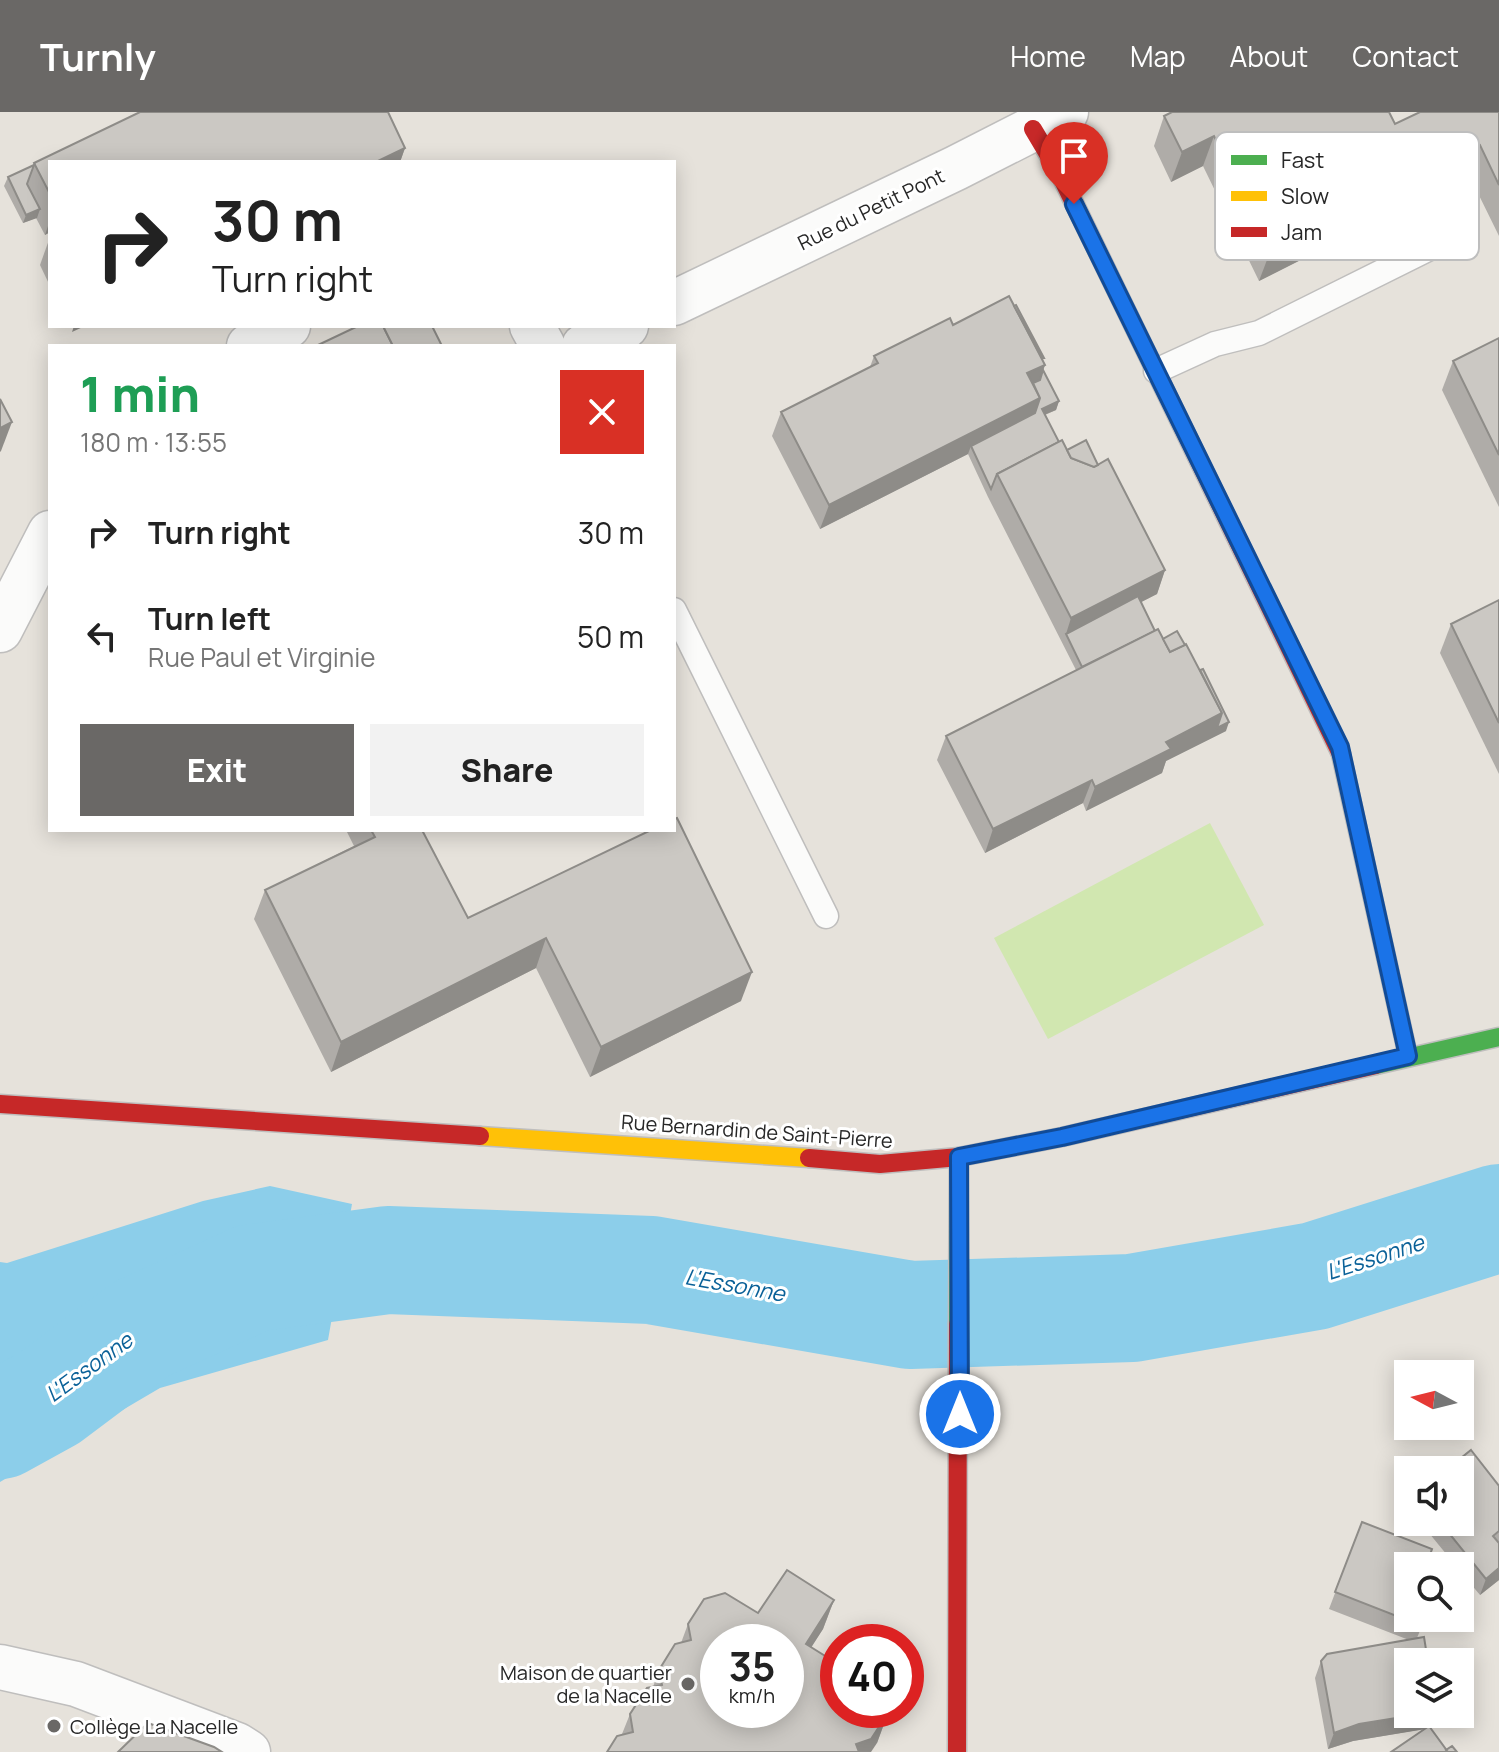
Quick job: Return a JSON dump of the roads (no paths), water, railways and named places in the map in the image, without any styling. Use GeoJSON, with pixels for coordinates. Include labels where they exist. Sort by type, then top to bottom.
{"type":"FeatureCollection","features":[{"type":"Feature","properties":{"kind":"street","name":"Rue du Petit Pont"},"geometry":{"type":"LineString","coordinates":[[676,302],[1050,121]]}},
{"type":"Feature","properties":{"kind":"street"},"geometry":{"type":"LineString","coordinates":[[1050,121],[1061,176],[1340,747],[1408,1056]]}},
{"type":"Feature","properties":{"kind":"street"},"geometry":{"type":"LineString","coordinates":[[253,344],[284,328]]}},
{"type":"Feature","properties":{"kind":"street"},"geometry":{"type":"LineString","coordinates":[[588,344],[622,328]]}},
{"type":"Feature","properties":{"kind":"street"},"geometry":{"type":"LineString","coordinates":[[0,630],[13,573],[48,535]]}},
{"type":"Feature","properties":{"kind":"street","name":"Rue Bernardin de Saint-Pierre"},"geometry":{"type":"LineString","coordinates":[[0,1104],[880,1164],[959,1157],[1062,1137],[1499,1037]]}},
{"type":"Feature","properties":{"kind":"street"},"geometry":{"type":"LineString","coordinates":[[957,1752],[959,1157]]}},
{"type":"Feature","properties":{"kind":"street"},"geometry":{"type":"LineString","coordinates":[[0,1667],[76,1684],[237,1745],[248,1752]]}},
{"type":"Feature","properties":{"kind":"lane"},"geometry":{"type":"LineString","coordinates":[[1156,371],[1215,344],[1259,333],[1406,260]]}},
{"type":"Feature","properties":{"kind":"lane"},"geometry":{"type":"LineString","coordinates":[[676,619],[684,657],[826,916]]}},
{"type":"Feature","properties":{"kind":"water"},"geometry":{"type":"Polygon","coordinates":[[[270,1186],[352,1204],[328,1340],[160,1388],[0,1482],[0,1262],[7,1263],[203,1201],[270,1186]]]}},
{"type":"Feature","properties":{"kind":"waterway","name":"L'Essonne"},"geometry":{"type":"LineString","coordinates":[[0,1425],[49,1398],[141,1329],[253,1278],[388,1260],[651,1270],[910,1315],[1132,1308],[1315,1276],[1499,1218]]}},
{"type":"Feature","properties":{"kind":"place","name":"Maison de quartier de la Nacelle"},"geometry":{"type":"Point","coordinates":[688,1684]}},
{"type":"Feature","properties":{"kind":"place","name":"Collège La Nacelle"},"geometry":{"type":"Point","coordinates":[54,1726]}}]}
